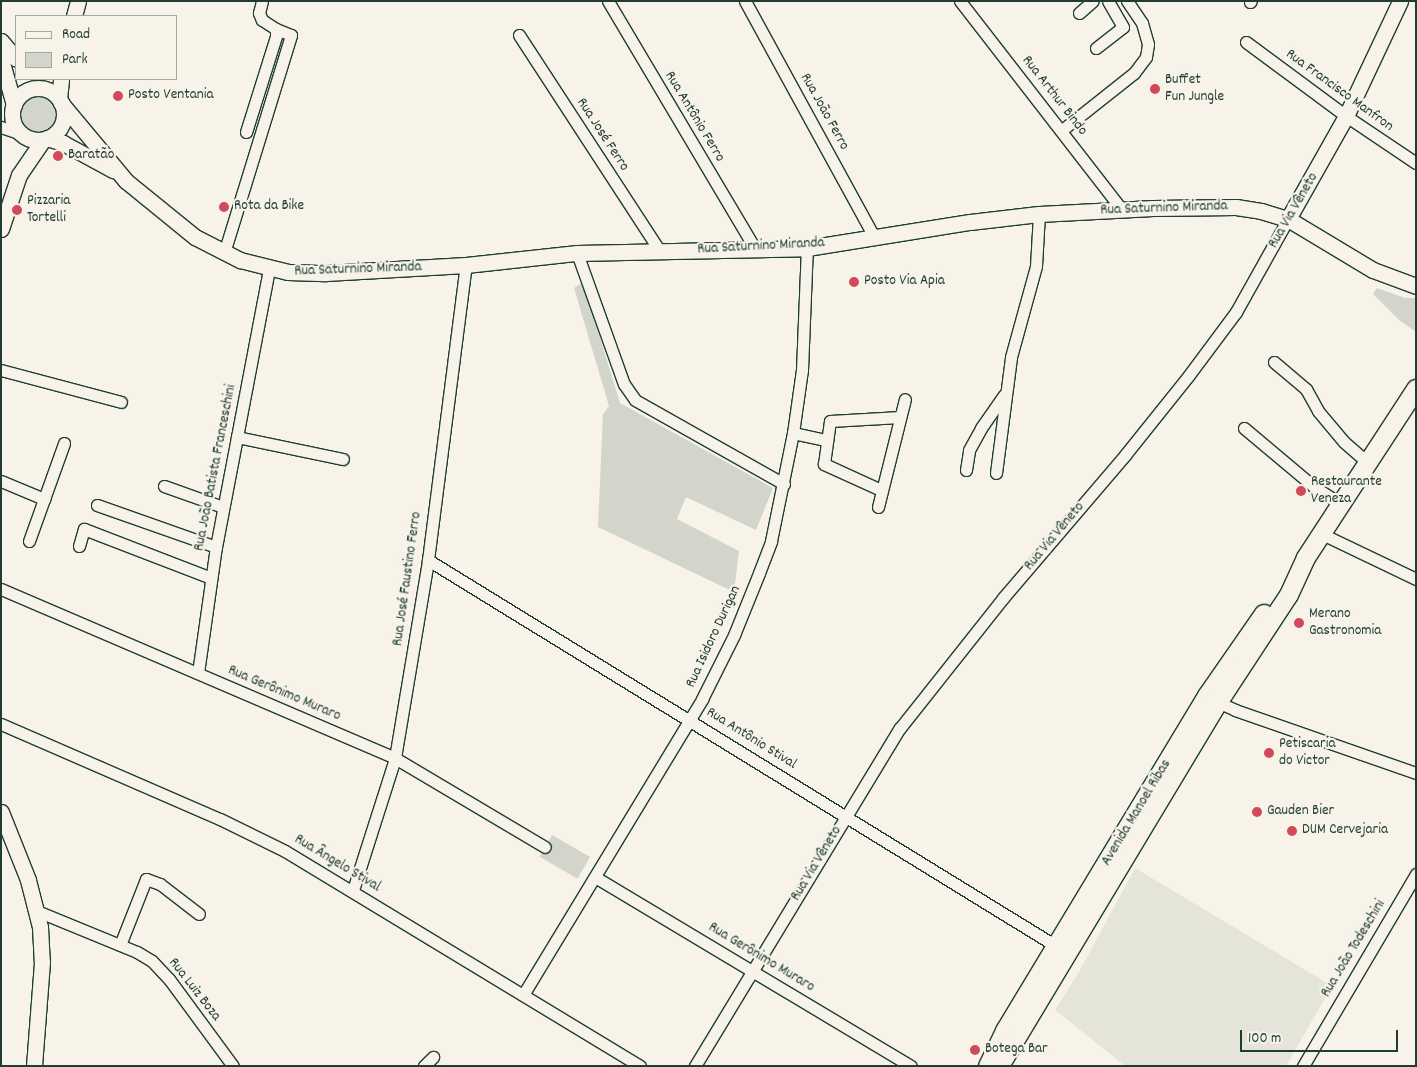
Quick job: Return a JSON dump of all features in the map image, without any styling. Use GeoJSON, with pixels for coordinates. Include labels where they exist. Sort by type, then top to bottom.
{"type":"FeatureCollection","features":[{"type":"Feature","properties":{"kind":"main road"},"geometry":{"type":"LineString","coordinates":[[74,15],[78,1]]}},
{"type":"Feature","properties":{"kind":"main road","name":"Rua Via Vêneto"},"geometry":{"type":"LineString","coordinates":[[1288,219],[1346,116],[1400,1]]}},
{"type":"Feature","properties":{"kind":"main road"},"geometry":{"type":"LineString","coordinates":[[1,41],[15,58]]}},
{"type":"Feature","properties":{"kind":"main road"},"geometry":{"type":"LineString","coordinates":[[1,59],[14,105]]}},
{"type":"Feature","properties":{"kind":"main road"},"geometry":{"type":"LineString","coordinates":[[1,230],[19,175],[45,139],[60,128],[63,120],[60,101],[61,80]]}},
{"type":"Feature","properties":{"kind":"main road"},"geometry":{"type":"LineString","coordinates":[[19,175],[9,126],[14,105],[25,92],[43,84],[60,101]]}},
{"type":"Feature","properties":{"kind":"main road","name":"Rua Saturnino Miranda"},"geometry":{"type":"LineString","coordinates":[[60,101],[118,173],[159,210],[194,237],[224,253],[269,268],[303,274],[466,265],[577,253],[807,248],[970,222],[1039,214],[1236,207],[1261,211],[1288,219],[1373,270],[1416,286]]}},
{"type":"Feature","properties":{"kind":"main road"},"geometry":{"type":"LineString","coordinates":[[9,126],[35,140],[45,139]]}},
{"type":"Feature","properties":{"kind":"main road","name":"Rua Saturnino Miranda"},"geometry":{"type":"LineString","coordinates":[[45,139],[63,143],[118,173]]}},
{"type":"Feature","properties":{"kind":"main road","name":"Avenida Manoel Ribas"},"geometry":{"type":"LineString","coordinates":[[998,1065],[1005,1031],[1056,946],[1280,592],[1301,569],[1416,389]]}},
{"type":"Feature","properties":{"kind":"main road","name":"Avenida Manoel Ribas"},"geometry":{"type":"LineString","coordinates":[[998,1065],[1213,700]]}},
{"type":"Feature","properties":{"kind":"main road"},"geometry":{"type":"LineString","coordinates":[[1,812],[38,911],[42,962],[34,1066]]}},
{"type":"Feature","properties":{"kind":"street"},"geometry":{"type":"LineString","coordinates":[[224,253],[291,35],[276,29],[262,20],[259,14],[262,1]]}},
{"type":"Feature","properties":{"kind":"street","name":"Rua Antônio Ferro"},"geometry":{"type":"LineString","coordinates":[[608,1],[755,249]]}},
{"type":"Feature","properties":{"kind":"street","name":"Rua Arthur Bindo"},"geometry":{"type":"LineString","coordinates":[[960,1],[1062,130],[1122,210]]}},
{"type":"Feature","properties":{"kind":"street"},"geometry":{"type":"LineString","coordinates":[[1079,13],[1093,1]]}},
{"type":"Feature","properties":{"kind":"street"},"geometry":{"type":"LineString","coordinates":[[1096,48],[1123,26],[1108,1]]}},
{"type":"Feature","properties":{"kind":"street"},"geometry":{"type":"LineString","coordinates":[[1062,130],[1134,73],[1146,57],[1148,44],[1142,23],[1127,1]]}},
{"type":"Feature","properties":{"kind":"street","name":"Rua João Ferro"},"geometry":{"type":"LineString","coordinates":[[747,2],[875,238]]}},
{"type":"Feature","properties":{"kind":"street"},"geometry":{"type":"LineString","coordinates":[[246,132],[276,36],[276,29]]}},
{"type":"Feature","properties":{"kind":"street","name":"Rua José Ferro"},"geometry":{"type":"LineString","coordinates":[[519,35],[660,251]]}},
{"type":"Feature","properties":{"kind":"street","name":"Rua Francisco Manfron"},"geometry":{"type":"LineString","coordinates":[[1246,42],[1346,116],[1416,163]]}},
{"type":"Feature","properties":{"kind":"street"},"geometry":{"type":"LineString","coordinates":[[996,473],[1011,357],[1036,266],[1039,214]]}},
{"type":"Feature","properties":{"kind":"street","name":"Rua Via Vêneto"},"geometry":{"type":"LineString","coordinates":[[695,1066],[846,816],[916,706],[1003,598],[1125,455],[1218,336],[1236,312],[1288,219]]}},
{"type":"Feature","properties":{"kind":"street","name":"Rua Isidoro Durigan"},"geometry":{"type":"LineString","coordinates":[[524,995],[690,720],[734,635],[756,581],[771,541],[793,432],[802,370],[807,248]]}},
{"type":"Feature","properties":{"kind":"street"},"geometry":{"type":"LineString","coordinates":[[577,253],[624,384],[635,400],[784,484]]}},
{"type":"Feature","properties":{"kind":"street","name":"Rua José Faustino Ferro"},"geometry":{"type":"LineString","coordinates":[[353,890],[395,758],[428,560],[466,265]]}},
{"type":"Feature","properties":{"kind":"street","name":"Rua João Batista Franceschini"},"geometry":{"type":"LineString","coordinates":[[198,674],[216,547],[269,268]]}},
{"type":"Feature","properties":{"kind":"street"},"geometry":{"type":"LineString","coordinates":[[1274,362],[1306,389],[1318,411],[1344,442],[1368,462]]}},
{"type":"Feature","properties":{"kind":"street"},"geometry":{"type":"LineString","coordinates":[[1,370],[121,402]]}},
{"type":"Feature","properties":{"kind":"street"},"geometry":{"type":"LineString","coordinates":[[966,470],[970,450],[981,428],[1005,394]]}},
{"type":"Feature","properties":{"kind":"street"},"geometry":{"type":"LineString","coordinates":[[878,507],[905,399]]}},
{"type":"Feature","properties":{"kind":"street"},"geometry":{"type":"LineString","coordinates":[[881,490],[824,464],[830,421],[900,417]]}},
{"type":"Feature","properties":{"kind":"street"},"geometry":{"type":"LineString","coordinates":[[1244,428],[1313,486],[1341,504]]}},
{"type":"Feature","properties":{"kind":"street"},"geometry":{"type":"LineString","coordinates":[[793,432],[827,440]]}},
{"type":"Feature","properties":{"kind":"street"},"geometry":{"type":"LineString","coordinates":[[237,437],[343,459]]}},
{"type":"Feature","properties":{"kind":"street"},"geometry":{"type":"LineString","coordinates":[[29,541],[64,443]]}},
{"type":"Feature","properties":{"kind":"street"},"geometry":{"type":"LineString","coordinates":[[1,481],[44,499]]}},
{"type":"Feature","properties":{"kind":"street"},"geometry":{"type":"LineString","coordinates":[[164,486],[223,507]]}},
{"type":"Feature","properties":{"kind":"street"},"geometry":{"type":"LineString","coordinates":[[97,505],[216,547]]}},
{"type":"Feature","properties":{"kind":"street"},"geometry":{"type":"LineString","coordinates":[[79,546],[84,529],[211,578]]}},
{"type":"Feature","properties":{"kind":"street"},"geometry":{"type":"LineString","coordinates":[[1322,534],[1416,579]]}},
{"type":"Feature","properties":{"kind":"street","name":"Rua Antônio Stival"},"geometry":{"type":"LineString","coordinates":[[428,560],[1056,946]]}},
{"type":"Feature","properties":{"kind":"street","name":"Rua Gerônimo Muraro"},"geometry":{"type":"LineString","coordinates":[[1,590],[395,758],[545,847]]}},
{"type":"Feature","properties":{"kind":"street"},"geometry":{"type":"LineString","coordinates":[[1213,700],[1416,773]]}},
{"type":"Feature","properties":{"kind":"street","name":"Rua Ângelo Stival"},"geometry":{"type":"LineString","coordinates":[[1,724],[235,826],[285,850],[640,1066]]}},
{"type":"Feature","properties":{"kind":"street","name":"Rua João Todeschini"},"geometry":{"type":"LineString","coordinates":[[1303,1066],[1416,874]]}},
{"type":"Feature","properties":{"kind":"street","name":"Rua Gerônimo Muraro"},"geometry":{"type":"LineString","coordinates":[[595,877],[912,1066]]}},
{"type":"Feature","properties":{"kind":"street"},"geometry":{"type":"LineString","coordinates":[[120,945],[146,879],[160,884],[199,914]]}},
{"type":"Feature","properties":{"kind":"street","name":"Rua Luiz Boza"},"geometry":{"type":"LineString","coordinates":[[38,911],[146,956],[161,969],[229,1064]]}},
{"type":"Feature","properties":{"kind":"street"},"geometry":{"type":"LineString","coordinates":[[424,1066],[433,1057]]}},
{"type":"Feature","properties":{"kind":"shaded area"},"geometry":{"type":"Polygon","coordinates":[[[1135,868],[1332,986],[1286,1066],[1125,1066],[1055,1010],[1079,972],[1135,868]]]}},
{"type":"Feature","properties":{"kind":"green space"},"geometry":{"type":"Polygon","coordinates":[[[34,94],[42,94],[53,100],[59,115],[53,130],[42,136],[34,136],[23,130],[17,119],[17,111],[23,100],[34,94]]]}},
{"type":"Feature","properties":{"kind":"green space"},"geometry":{"type":"Polygon","coordinates":[[[583,282],[620,403],[773,488],[756,530],[686,497],[677,519],[739,551],[734,592],[598,527],[603,414],[609,406],[574,288],[583,282]]]}},
{"type":"Feature","properties":{"kind":"green space"},"geometry":{"type":"Polygon","coordinates":[[[1377,288],[1405,298],[1416,298],[1416,332],[1399,320],[1373,294],[1377,288]]]}},
{"type":"Feature","properties":{"kind":"green space"},"geometry":{"type":"Polygon","coordinates":[[[552,835],[590,857],[578,879],[540,857],[552,835]]]}},
{"type":"Feature","properties":{"kind":"place","name":"Buffet Fun Jungle"},"geometry":{"type":"Point","coordinates":[1155,89]}},
{"type":"Feature","properties":{"kind":"place","name":"Posto Ventania"},"geometry":{"type":"Point","coordinates":[118,96]}},
{"type":"Feature","properties":{"kind":"place","name":"Baratão"},"geometry":{"type":"Point","coordinates":[58,156]}},
{"type":"Feature","properties":{"kind":"place","name":"Rota da Bike"},"geometry":{"type":"Point","coordinates":[224,207]}},
{"type":"Feature","properties":{"kind":"place","name":"Pizzaria Tortelli"},"geometry":{"type":"Point","coordinates":[17,210]}},
{"type":"Feature","properties":{"kind":"place","name":"Posto Via Apia"},"geometry":{"type":"Point","coordinates":[854,282]}},
{"type":"Feature","properties":{"kind":"place","name":"Restaurante Veneza"},"geometry":{"type":"Point","coordinates":[1301,491]}},
{"type":"Feature","properties":{"kind":"place","name":"Merano Gastronomia"},"geometry":{"type":"Point","coordinates":[1299,623]}},
{"type":"Feature","properties":{"kind":"place","name":"Petiscaria do Victor"},"geometry":{"type":"Point","coordinates":[1269,753]}},
{"type":"Feature","properties":{"kind":"place","name":"Gauden Bier"},"geometry":{"type":"Point","coordinates":[1257,812]}},
{"type":"Feature","properties":{"kind":"place","name":"DUM Cervejaria"},"geometry":{"type":"Point","coordinates":[1292,831]}},
{"type":"Feature","properties":{"kind":"place","name":"Botega Bar"},"geometry":{"type":"Point","coordinates":[975,1050]}}]}
